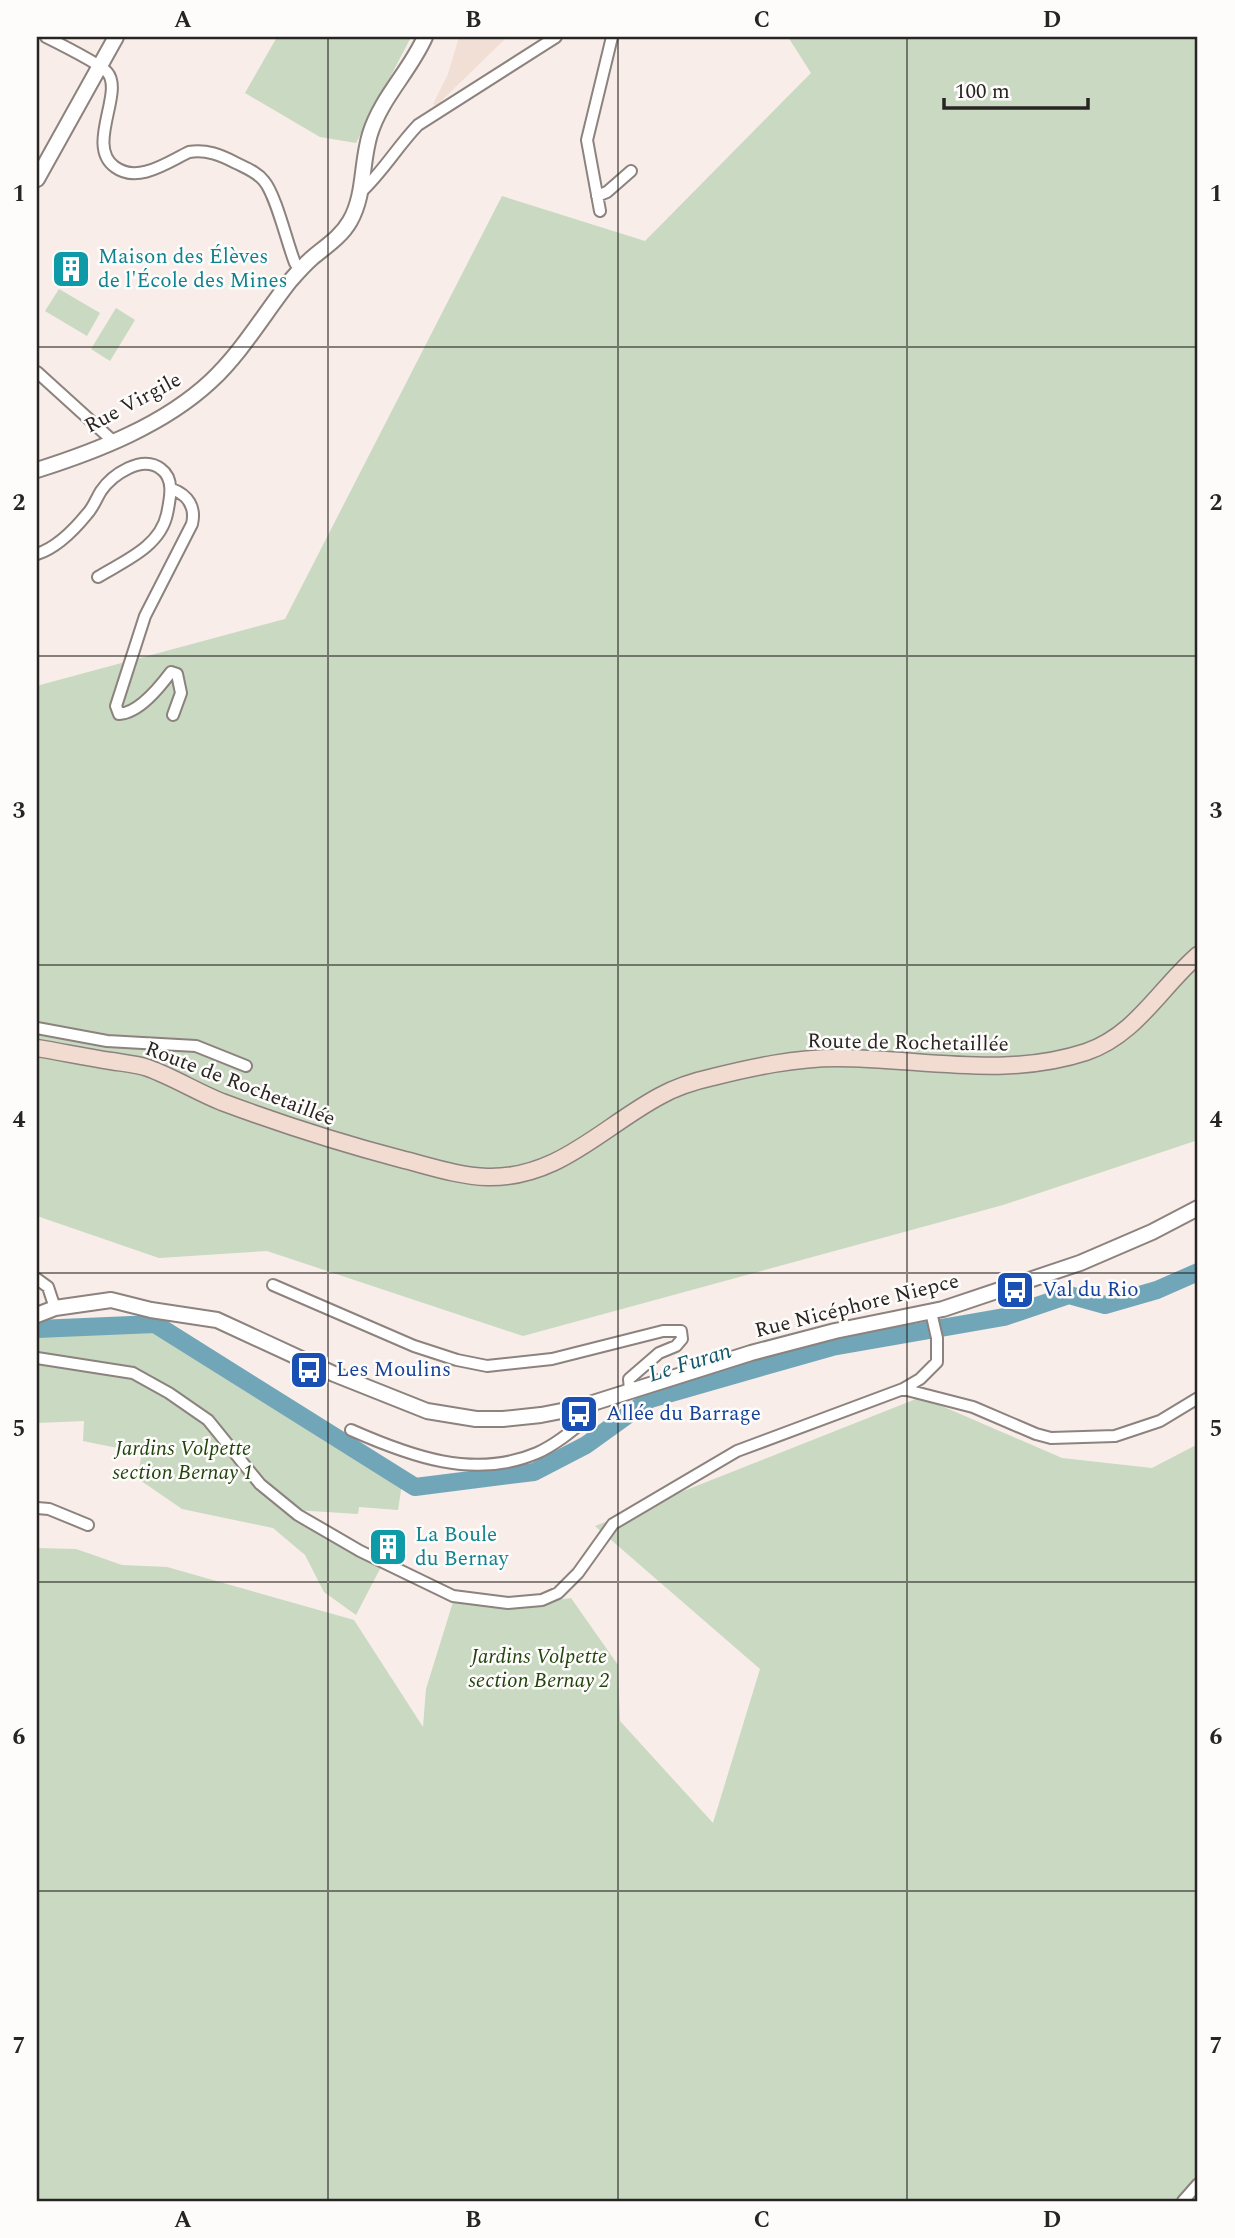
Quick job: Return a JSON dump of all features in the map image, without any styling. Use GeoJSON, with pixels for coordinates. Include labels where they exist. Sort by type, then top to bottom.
{"type":"FeatureCollection","features":[{"type":"Feature","properties":{"kind":"main road","name":"Route de Rochetaillée"},"geometry":{"type":"LineString","coordinates":[[37,1048],[146,1068],[218,1101],[326,1139],[452,1172],[487,1177],[523,1174],[554,1164],[659,1096],[685,1085],[741,1070],[783,1062],[833,1058],[966,1067],[1021,1066],[1086,1052],[1115,1038],[1143,1015],[1198,955]]}},
{"type":"Feature","properties":{"kind":"street"},"geometry":{"type":"LineString","coordinates":[[46,37],[107,71],[111,81],[107,123],[102,142],[108,163],[120,171],[139,174],[198,150],[225,157],[257,174],[265,182],[271,195],[295,263],[300,270]]}},
{"type":"Feature","properties":{"kind":"street"},"geometry":{"type":"LineString","coordinates":[[37,179],[116,37]]}},
{"type":"Feature","properties":{"kind":"street","name":"Rue Virgile"},"geometry":{"type":"LineString","coordinates":[[37,470],[113,441],[168,414],[212,381],[300,270],[348,225],[355,212],[370,135],[378,114],[425,37]]}},
{"type":"Feature","properties":{"kind":"street"},"geometry":{"type":"LineString","coordinates":[[360,193],[375,179],[418,125],[556,37]]}},
{"type":"Feature","properties":{"kind":"street"},"geometry":{"type":"LineString","coordinates":[[600,211],[587,140],[612,37]]}},
{"type":"Feature","properties":{"kind":"street"},"geometry":{"type":"LineString","coordinates":[[597,196],[607,192],[631,171]]}},
{"type":"Feature","properties":{"kind":"street"},"geometry":{"type":"LineString","coordinates":[[37,372],[113,441]]}},
{"type":"Feature","properties":{"kind":"street"},"geometry":{"type":"LineString","coordinates":[[37,554],[60,541],[88,513],[102,489],[113,478],[129,468],[145,463],[156,465],[165,472],[172,489],[165,524],[158,538],[98,577]]}},
{"type":"Feature","properties":{"kind":"street"},"geometry":{"type":"LineString","coordinates":[[172,489],[191,502],[194,514],[192,524],[145,616],[116,706],[119,714],[127,714],[158,689],[171,672],[177,674],[181,693],[173,715]]}},
{"type":"Feature","properties":{"kind":"street"},"geometry":{"type":"LineString","coordinates":[[37,1028],[107,1041],[196,1046],[246,1066]]}},
{"type":"Feature","properties":{"kind":"street","name":"Rue Nicéphore Niepce"},"geometry":{"type":"LineString","coordinates":[[37,1315],[55,1307],[111,1300],[217,1321],[334,1374],[427,1411],[502,1419],[541,1415],[592,1403],[799,1340],[933,1315],[1080,1263],[1152,1232],[1198,1208]]}},
{"type":"Feature","properties":{"kind":"street"},"geometry":{"type":"LineString","coordinates":[[37,1279],[48,1287],[55,1307]]}},
{"type":"Feature","properties":{"kind":"street"},"geometry":{"type":"LineString","coordinates":[[273,1285],[414,1346],[457,1360],[487,1366],[552,1359],[663,1331],[681,1331],[682,1339],[676,1346],[659,1353],[629,1378],[630,1390]]}},
{"type":"Feature","properties":{"kind":"street"},"geometry":{"type":"LineString","coordinates":[[37,1359],[133,1373],[169,1393],[208,1420],[260,1484],[298,1515],[360,1551],[453,1596],[508,1604],[542,1600],[558,1593],[579,1573],[613,1524],[737,1451],[903,1389],[920,1379],[937,1362],[933,1315]]}},
{"type":"Feature","properties":{"kind":"street"},"geometry":{"type":"LineString","coordinates":[[903,1389],[973,1407],[1051,1438],[1115,1436],[1160,1421],[1198,1398]]}},
{"type":"Feature","properties":{"kind":"street"},"geometry":{"type":"LineString","coordinates":[[351,1430],[387,1446],[437,1462],[489,1466],[537,1453],[569,1434],[590,1416],[592,1403]]}},
{"type":"Feature","properties":{"kind":"street"},"geometry":{"type":"LineString","coordinates":[[37,1508],[49,1509],[88,1525]]}},
{"type":"Feature","properties":{"kind":"street"},"geometry":{"type":"LineString","coordinates":[[1184,2201],[1198,2184]]}},
{"type":"Feature","properties":{"kind":"shaded area"},"geometry":{"type":"Polygon","coordinates":[[[459,37],[507,37],[436,106],[433,104],[448,74],[459,37]]]}},
{"type":"Feature","properties":{"kind":"green space"},"geometry":{"type":"Polygon","coordinates":[[[277,37],[411,37],[356,143],[320,137],[245,93],[277,37]]]}},
{"type":"Feature","properties":{"kind":"green space"},"geometry":{"type":"Polygon","coordinates":[[[788,37],[1198,37],[1198,1140],[1003,1205],[523,1336],[267,1251],[159,1258],[37,1216],[37,688],[285,619],[502,196],[645,241],[811,73],[788,37]]]}},
{"type":"Feature","properties":{"kind":"green space"},"geometry":{"type":"Polygon","coordinates":[[[59,289],[100,313],[87,336],[45,311],[59,289]]]}},
{"type":"Feature","properties":{"kind":"green space"},"geometry":{"type":"Polygon","coordinates":[[[116,308],[135,320],[110,361],[91,349],[116,308]]]}},
{"type":"Feature","properties":{"kind":"green space"},"geometry":{"type":"Polygon","coordinates":[[[121,1329],[158,1330],[328,1443],[365,1459],[402,1484],[398,1510],[359,1507],[358,1514],[295,1510],[268,1489],[205,1413],[131,1370],[37,1352],[37,1334],[121,1329]]]}},
{"type":"Feature","properties":{"kind":"green space","name":"Jardins Volpette section Bernay 1"},"geometry":{"type":"Polygon","coordinates":[[[37,1361],[128,1378],[165,1395],[207,1425],[268,1496],[324,1536],[382,1565],[356,1615],[324,1592],[305,1555],[273,1528],[182,1509],[137,1478],[142,1453],[83,1441],[84,1421],[37,1423],[37,1361]]]}},
{"type":"Feature","properties":{"kind":"green space","name":"Jardins Volpette section Bernay 2"},"geometry":{"type":"Polygon","coordinates":[[[921,1397],[1062,1458],[1152,1468],[1198,1444],[1198,2201],[37,2201],[37,1548],[76,1549],[122,1565],[167,1567],[354,1620],[423,1727],[426,1689],[453,1602],[512,1606],[571,1598],[618,1665],[620,1721],[713,1823],[760,1669],[595,1526],[921,1397]]]}},
{"type":"Feature","properties":{"kind":"waterway","name":"Le Furan"},"geometry":{"type":"LineString","coordinates":[[37,1329],[155,1324],[415,1487],[534,1472],[586,1445],[650,1399],[832,1347],[1004,1317],[1069,1295],[1105,1305],[1157,1290],[1198,1272]]}},
{"type":"Feature","properties":{"kind":"place","name":"Maison des Élèves de l'École des Mines"},"geometry":{"type":"Point","coordinates":[71,269]}},
{"type":"Feature","properties":{"kind":"place","name":"Val du Rio"},"geometry":{"type":"Point","coordinates":[1015,1290]}},
{"type":"Feature","properties":{"kind":"place","name":"Les Moulins"},"geometry":{"type":"Point","coordinates":[309,1370]}},
{"type":"Feature","properties":{"kind":"place","name":"Allée du Barrage"},"geometry":{"type":"Point","coordinates":[579,1414]}},
{"type":"Feature","properties":{"kind":"place","name":"La Boule du Bernay"},"geometry":{"type":"Point","coordinates":[388,1547]}}]}
